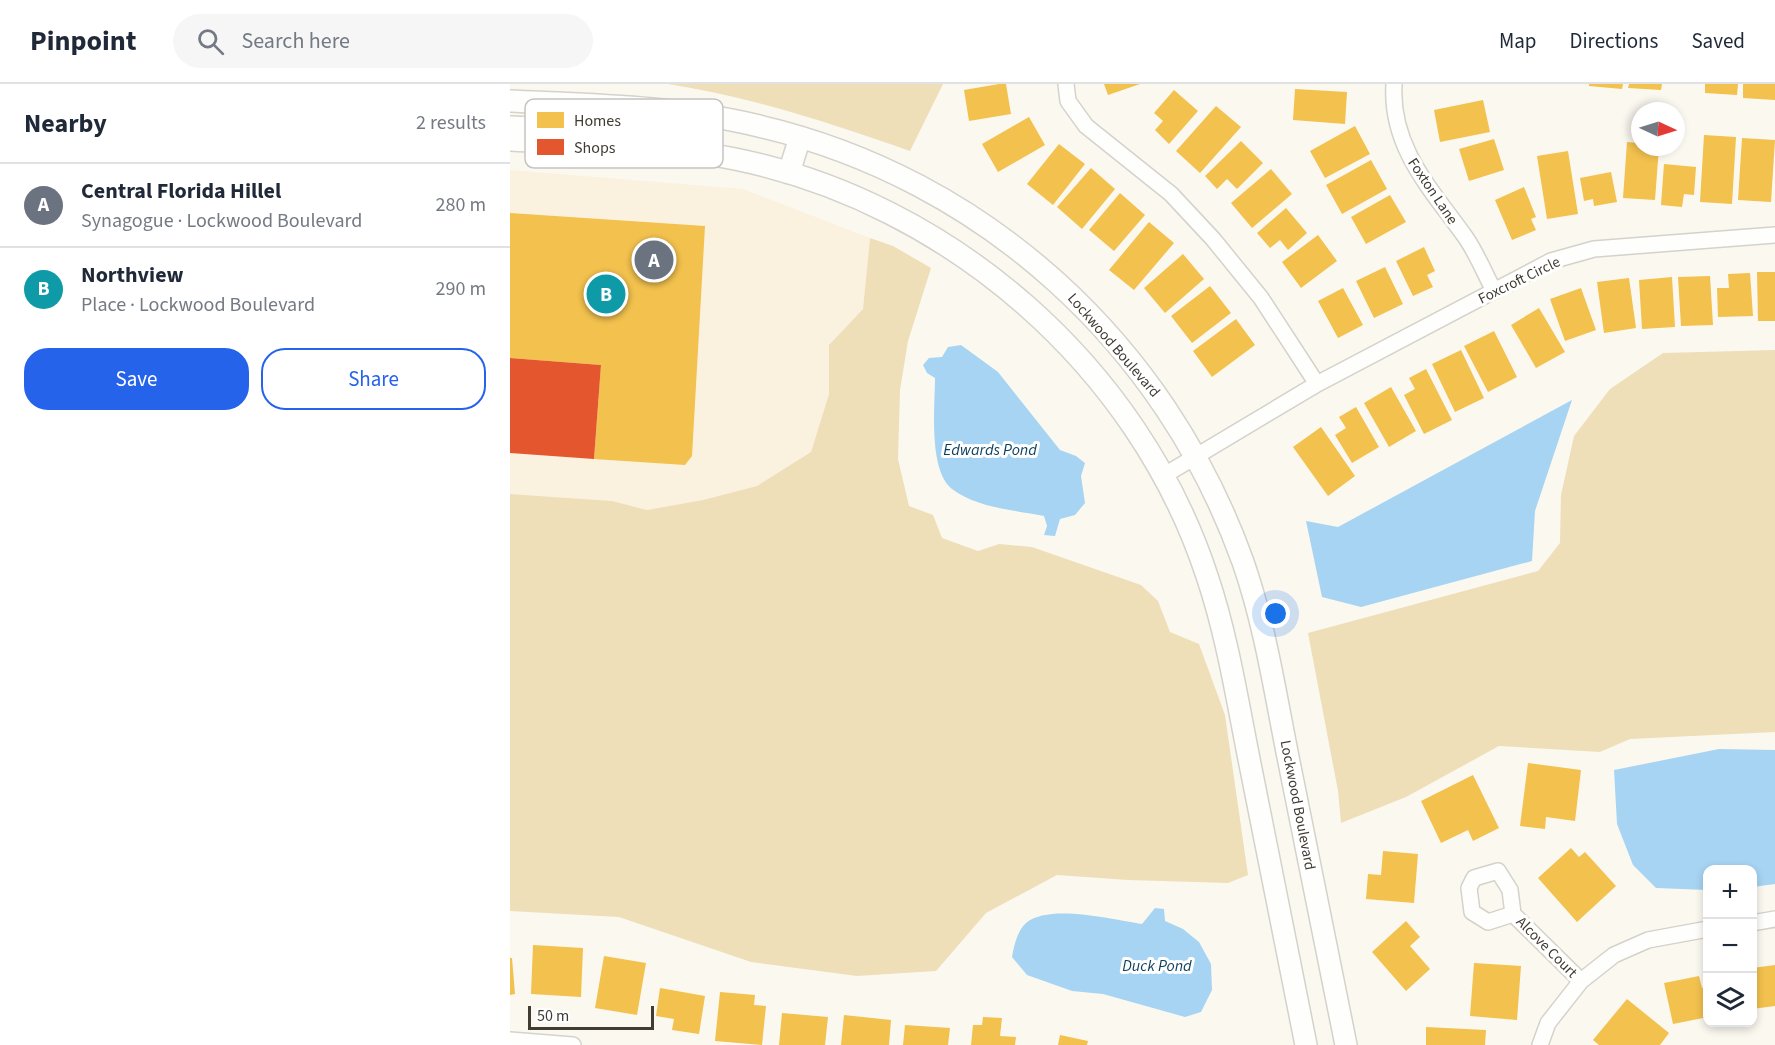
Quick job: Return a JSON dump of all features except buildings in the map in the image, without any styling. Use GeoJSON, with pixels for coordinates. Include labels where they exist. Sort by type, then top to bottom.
{"type":"FeatureCollection","features":[{"type":"Feature","properties":{"kind":"main road","name":"Lockwood Boulevard"},"geometry":{"type":"LineString","coordinates":[[510,101],[525,102]]}},
{"type":"Feature","properties":{"kind":"main road","name":"Lockwood Boulevard"},"geometry":{"type":"LineString","coordinates":[[723,119],[759,125],[855,156],[931,192],[1003,237],[1081,303],[1145,376],[1172,415],[1222,508],[1244,564],[1254,600],[1346,1045]]}},
{"type":"Feature","properties":{"kind":"main road"},"geometry":{"type":"LineString","coordinates":[[510,127],[525,128]]}},
{"type":"Feature","properties":{"kind":"main road"},"geometry":{"type":"LineString","coordinates":[[789,173],[800,137]]}},
{"type":"Feature","properties":{"kind":"main road"},"geometry":{"type":"LineString","coordinates":[[510,140],[525,141]]}},
{"type":"Feature","properties":{"kind":"main road"},"geometry":{"type":"LineString","coordinates":[[723,158],[789,173],[864,201],[896,217],[984,270],[1024,303],[1092,372],[1120,408],[1163,476],[1187,525],[1207,574],[1220,621],[1306,1045]]}},
{"type":"Feature","properties":{"kind":"street"},"geometry":{"type":"LineString","coordinates":[[1066,84],[1068,101],[1086,126],[1171,194],[1213,239],[1261,298],[1317,384]]}},
{"type":"Feature","properties":{"kind":"street","name":"Foxton Lane"},"geometry":{"type":"LineString","coordinates":[[1394,84],[1393,98],[1400,137],[1414,167],[1468,241],[1494,291]]}},
{"type":"Feature","properties":{"kind":"street","name":"Foxcroft Circle"},"geometry":{"type":"LineString","coordinates":[[1163,476],[1317,384],[1551,261],[1594,249],[1775,236]]}},
{"type":"Feature","properties":{"kind":"street","name":"Alcove Court"},"geometry":{"type":"LineString","coordinates":[[1513,914],[1581,981]]}},
{"type":"Feature","properties":{"kind":"street"},"geometry":{"type":"LineString","coordinates":[[1757,922],[1775,920]]}},
{"type":"Feature","properties":{"kind":"street"},"geometry":{"type":"LineString","coordinates":[[1540,1045],[1548,1023],[1581,981],[1614,955],[1648,940],[1703,930]]}},
{"type":"Feature","properties":{"kind":"street"},"geometry":{"type":"LineString","coordinates":[[510,1040],[573,1045]]}},
{"type":"Feature","properties":{"kind":"shaded area"},"geometry":{"type":"Polygon","coordinates":[[[668,84],[943,84],[910,151],[790,112],[730,96],[668,84]]]}},
{"type":"Feature","properties":{"kind":"shaded area"},"geometry":{"type":"Polygon","coordinates":[[[510,170],[743,189],[870,238],[863,309],[829,345],[829,394],[811,452],[757,486],[703,500],[647,510],[612,501],[510,494],[510,170]]]}},
{"type":"Feature","properties":{"kind":"shaded area"},"geometry":{"type":"Polygon","coordinates":[[[870,238],[893,246],[931,268],[908,341],[900,390],[898,459],[909,506],[933,515],[942,538],[978,551],[999,544],[1032,547],[1141,585],[1158,601],[1170,632],[1199,644],[1225,715],[1248,875],[1228,883],[1057,875],[986,913],[936,971],[857,976],[751,962],[619,917],[510,911],[510,494],[612,501],[647,510],[703,500],[757,486],[811,452],[829,394],[829,345],[863,309],[870,238]]]}},
{"type":"Feature","properties":{"kind":"shaded area"},"geometry":{"type":"Polygon","coordinates":[[[1775,350],[1775,732],[1630,739],[1600,752],[1499,746],[1406,797],[1341,823],[1338,791],[1308,633],[1538,571],[1560,543],[1561,495],[1574,436],[1610,389],[1663,353],[1775,350]]]}},
{"type":"Feature","properties":{"kind":"water","name":"Edwards Pond"},"geometry":{"type":"Polygon","coordinates":[[[961,345],[998,372],[1060,450],[1076,456],[1085,463],[1081,476],[1085,503],[1075,515],[1060,519],[1055,536],[1044,535],[1047,526],[1044,516],[984,504],[952,489],[944,480],[939,468],[934,437],[935,378],[927,373],[923,365],[929,358],[942,357],[948,347],[961,345]]]}},
{"type":"Feature","properties":{"kind":"water"},"geometry":{"type":"Polygon","coordinates":[[[1572,400],[1535,511],[1532,561],[1361,607],[1322,597],[1306,521],[1338,527],[1572,400]]]}},
{"type":"Feature","properties":{"kind":"water"},"geometry":{"type":"Polygon","coordinates":[[[1719,749],[1775,750],[1775,884],[1757,886],[1757,865],[1703,865],[1703,890],[1656,888],[1633,865],[1617,824],[1614,770],[1719,749]]]}},
{"type":"Feature","properties":{"kind":"water","name":"Duck Pond"},"geometry":{"type":"Polygon","coordinates":[[[1155,908],[1164,909],[1165,921],[1183,929],[1199,942],[1211,964],[1212,990],[1201,1012],[1185,1017],[1103,994],[1072,991],[1027,975],[1012,957],[1020,930],[1036,917],[1066,913],[1142,924],[1155,908]]]}},
{"type":"Feature","properties":{"kind":"place","name":"Central Florida Hillel"},"geometry":{"type":"Point","coordinates":[654,260]}},
{"type":"Feature","properties":{"kind":"place","name":"Northview"},"geometry":{"type":"Point","coordinates":[606,294]}}]}
